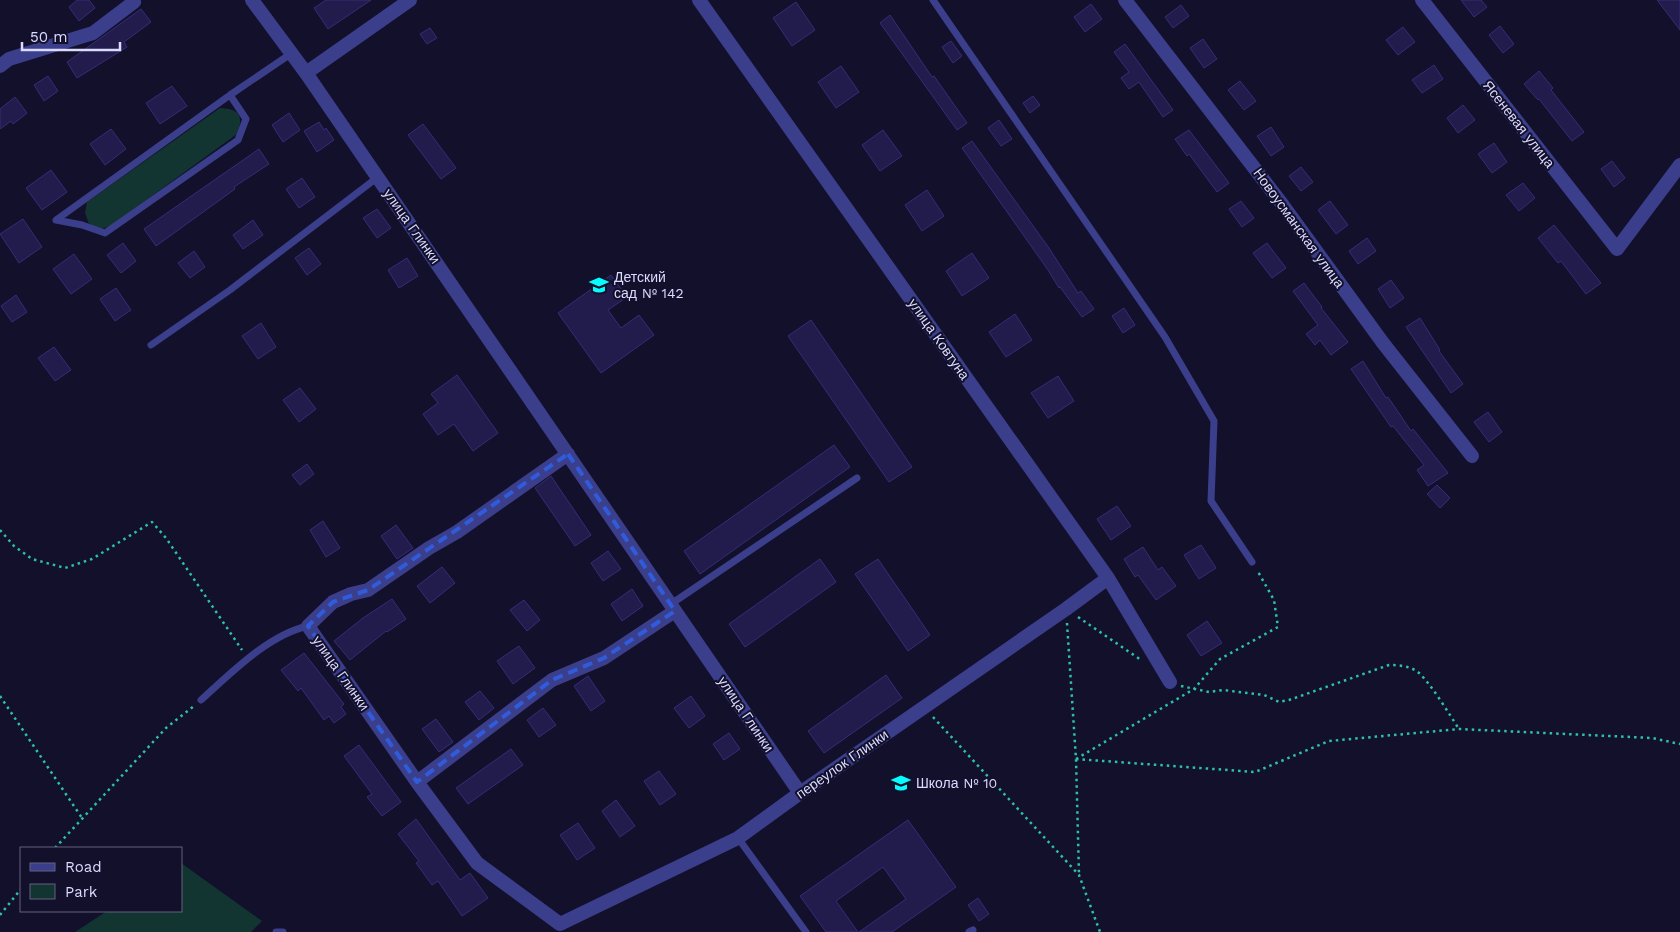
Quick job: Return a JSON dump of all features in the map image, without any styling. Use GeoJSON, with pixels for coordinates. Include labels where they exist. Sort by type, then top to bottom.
{"type":"FeatureCollection","features":[{"type":"Feature","properties":{"kind":"street"},"geometry":{"type":"LineString","coordinates":[[0,66],[9,59],[93,33],[134,2],[133,0]]}},
{"type":"Feature","properties":{"kind":"street","name":"улица Глинки"},"geometry":{"type":"LineString","coordinates":[[252,0],[306,73],[378,177],[800,793]]}},
{"type":"Feature","properties":{"kind":"street"},"geometry":{"type":"LineString","coordinates":[[306,73],[410,0]]}},
{"type":"Feature","properties":{"kind":"street","name":"улица Ковтуна"},"geometry":{"type":"LineString","coordinates":[[700,0],[1108,578],[1170,682]]}},
{"type":"Feature","properties":{"kind":"street","name":"Новоусманская улица"},"geometry":{"type":"LineString","coordinates":[[1125,0],[1282,204],[1383,343],[1472,456]]}},
{"type":"Feature","properties":{"kind":"street","name":"Ясеневая улица"},"geometry":{"type":"LineString","coordinates":[[1422,0],[1617,249],[1680,165]]}},
{"type":"Feature","properties":{"kind":"street","name":"улица Глинки"},"geometry":{"type":"LineString","coordinates":[[560,924],[477,863],[417,782],[308,626],[333,602],[351,594],[368,590],[428,548],[457,532],[568,454]]}},
{"type":"Feature","properties":{"kind":"street","name":"переулок Глинки"},"geometry":{"type":"LineString","coordinates":[[560,924],[738,838],[1108,578]]}},
{"type":"Feature","properties":{"kind":"street"},"geometry":{"type":"LineString","coordinates":[[417,782],[552,680],[604,658],[673,607]]}},
{"type":"Feature","properties":{"kind":"lane"},"geometry":{"type":"LineString","coordinates":[[933,0],[1165,337],[1214,421],[1211,501],[1252,562]]}},
{"type":"Feature","properties":{"kind":"lane"},"geometry":{"type":"LineString","coordinates":[[230,95],[246,119],[238,140],[105,233],[82,225],[56,220],[230,95],[292,54]]}},
{"type":"Feature","properties":{"kind":"lane"},"geometry":{"type":"LineString","coordinates":[[151,345],[230,290],[378,177]]}},
{"type":"Feature","properties":{"kind":"lane"},"geometry":{"type":"LineString","coordinates":[[673,607],[857,478]]}},
{"type":"Feature","properties":{"kind":"lane"},"geometry":{"type":"LineString","coordinates":[[201,700],[248,659],[291,630],[308,626]]}},
{"type":"Feature","properties":{"kind":"lane"},"geometry":{"type":"LineString","coordinates":[[738,838],[806,932]]}},
{"type":"Feature","properties":{"kind":"lane"},"geometry":{"type":"LineString","coordinates":[[276,932],[283,932]]}},
{"type":"Feature","properties":{"kind":"path"},"geometry":{"type":"LineString","coordinates":[[0,530],[14,546],[32,558],[64,568],[92,559],[152,522],[166,538],[248,659]]}},
{"type":"Feature","properties":{"kind":"path"},"geometry":{"type":"LineString","coordinates":[[1076,758],[1194,689],[1220,660],[1278,627],[1274,600],[1252,562]]}},
{"type":"Feature","properties":{"kind":"path"},"geometry":{"type":"LineString","coordinates":[[1066,609],[1145,663]]}},
{"type":"Feature","properties":{"kind":"path"},"geometry":{"type":"LineString","coordinates":[[1066,609],[1076,758],[1079,875],[1100,932]]}},
{"type":"Feature","properties":{"kind":"path"},"geometry":{"type":"LineString","coordinates":[[1170,682],[1209,692],[1224,690],[1264,695],[1280,702],[1388,665],[1397,665],[1408,667],[1419,673],[1459,729]]}},
{"type":"Feature","properties":{"kind":"path"},"geometry":{"type":"LineString","coordinates":[[0,696],[82,818]]}},
{"type":"Feature","properties":{"kind":"path"},"geometry":{"type":"LineString","coordinates":[[56,847],[166,728],[201,700]]}},
{"type":"Feature","properties":{"kind":"path"},"geometry":{"type":"LineString","coordinates":[[924,707],[1079,875]]}},
{"type":"Feature","properties":{"kind":"path"},"geometry":{"type":"LineString","coordinates":[[1076,758],[1255,772],[1330,741],[1459,729],[1652,738],[1680,744]]}},
{"type":"Feature","properties":{"kind":"path"},"geometry":{"type":"LineString","coordinates":[[0,915],[20,889]]}},
{"type":"Feature","properties":{"kind":"highlighted area"},"geometry":{"type":"Polygon","coordinates":[[[568,454],[675,611],[604,658],[552,680],[417,782],[308,626],[333,602],[368,590],[568,454]]]}},
{"type":"Feature","properties":{"kind":"green space"},"geometry":{"type":"Polygon","coordinates":[[[220,108],[232,110],[239,115],[240,122],[237,134],[109,227],[98,229],[89,224],[85,213],[87,202],[220,108]]]}},
{"type":"Feature","properties":{"kind":"green space"},"geometry":{"type":"Polygon","coordinates":[[[182,864],[262,921],[251,932],[75,932],[105,912],[182,912],[182,864]]]}},
{"type":"Feature","properties":{"kind":"building"},"geometry":{"type":"Polygon","coordinates":[[[77,0],[89,0],[95,8],[79,21],[69,7],[77,0]]]}},
{"type":"Feature","properties":{"kind":"building"},"geometry":{"type":"Polygon","coordinates":[[[326,0],[371,0],[328,29],[314,8],[326,0]]]}},
{"type":"Feature","properties":{"kind":"building"},"geometry":{"type":"Polygon","coordinates":[[[1461,0],[1481,0],[1487,7],[1474,17],[1461,0]]]}},
{"type":"Feature","properties":{"kind":"building"},"geometry":{"type":"Polygon","coordinates":[[[1657,0],[1680,0],[1680,30],[1657,0]]]}},
{"type":"Feature","properties":{"kind":"building"},"geometry":{"type":"Polygon","coordinates":[[[796,2],[815,30],[792,46],[773,18],[796,2]]]}},
{"type":"Feature","properties":{"kind":"building"},"geometry":{"type":"Polygon","coordinates":[[[1091,4],[1102,19],[1085,32],[1074,17],[1091,4]]]}},
{"type":"Feature","properties":{"kind":"building"},"geometry":{"type":"Polygon","coordinates":[[[1181,5],[1189,16],[1173,28],[1165,17],[1181,5]]]}},
{"type":"Feature","properties":{"kind":"building"},"geometry":{"type":"Polygon","coordinates":[[[141,9],[151,22],[124,42],[127,47],[77,78],[67,62],[141,9]]]}},
{"type":"Feature","properties":{"kind":"building"},"geometry":{"type":"Polygon","coordinates":[[[890,15],[932,77],[934,76],[967,123],[957,130],[880,23],[890,15]]]}},
{"type":"Feature","properties":{"kind":"building"},"geometry":{"type":"Polygon","coordinates":[[[1500,26],[1514,44],[1503,53],[1489,35],[1500,26]]]}},
{"type":"Feature","properties":{"kind":"building"},"geometry":{"type":"Polygon","coordinates":[[[1403,27],[1415,42],[1398,55],[1386,40],[1403,27]]]}},
{"type":"Feature","properties":{"kind":"building"},"geometry":{"type":"Polygon","coordinates":[[[430,28],[437,38],[427,44],[420,34],[430,28]]]}},
{"type":"Feature","properties":{"kind":"building"},"geometry":{"type":"Polygon","coordinates":[[[1203,39],[1217,59],[1204,68],[1190,48],[1203,39]]]}},
{"type":"Feature","properties":{"kind":"building"},"geometry":{"type":"Polygon","coordinates":[[[951,41],[962,56],[953,63],[942,47],[951,41]]]}},
{"type":"Feature","properties":{"kind":"building"},"geometry":{"type":"Polygon","coordinates":[[[1125,44],[1173,110],[1163,117],[1139,82],[1129,89],[1121,78],[1129,72],[1114,52],[1125,44]]]}},
{"type":"Feature","properties":{"kind":"building"},"geometry":{"type":"Polygon","coordinates":[[[1434,65],[1443,79],[1422,93],[1412,80],[1434,65]]]}},
{"type":"Feature","properties":{"kind":"building"},"geometry":{"type":"Polygon","coordinates":[[[841,66],[859,92],[836,108],[818,82],[841,66]]]}},
{"type":"Feature","properties":{"kind":"building"},"geometry":{"type":"Polygon","coordinates":[[[1539,71],[1553,88],[1551,90],[1584,132],[1572,141],[1539,99],[1524,84],[1539,71]]]}},
{"type":"Feature","properties":{"kind":"building"},"geometry":{"type":"Polygon","coordinates":[[[48,76],[58,91],[44,101],[34,85],[48,76]]]}},
{"type":"Feature","properties":{"kind":"building"},"geometry":{"type":"Polygon","coordinates":[[[1240,81],[1256,101],[1244,110],[1228,90],[1240,81]]]}},
{"type":"Feature","properties":{"kind":"building"},"geometry":{"type":"Polygon","coordinates":[[[172,86],[187,106],[160,124],[146,103],[172,86]]]}},
{"type":"Feature","properties":{"kind":"building"},"geometry":{"type":"Polygon","coordinates":[[[1033,96],[1040,105],[1030,113],[1023,103],[1033,96]]]}},
{"type":"Feature","properties":{"kind":"building"},"geometry":{"type":"Polygon","coordinates":[[[15,97],[27,113],[13,124],[11,121],[0,129],[0,109],[15,97]]]}},
{"type":"Feature","properties":{"kind":"building"},"geometry":{"type":"Polygon","coordinates":[[[1463,105],[1475,120],[1458,133],[1447,118],[1463,105]]]}},
{"type":"Feature","properties":{"kind":"building"},"geometry":{"type":"Polygon","coordinates":[[[289,113],[300,130],[283,142],[272,125],[289,113]]]}},
{"type":"Feature","properties":{"kind":"building"},"geometry":{"type":"Polygon","coordinates":[[[999,120],[1012,139],[1001,146],[988,128],[999,120]]]}},
{"type":"Feature","properties":{"kind":"building"},"geometry":{"type":"Polygon","coordinates":[[[319,122],[324,130],[326,128],[334,140],[317,152],[304,131],[319,122]]]}},
{"type":"Feature","properties":{"kind":"building"},"geometry":{"type":"Polygon","coordinates":[[[423,124],[456,168],[441,179],[408,135],[423,124]]]}},
{"type":"Feature","properties":{"kind":"building"},"geometry":{"type":"Polygon","coordinates":[[[1271,127],[1284,147],[1271,156],[1257,136],[1271,127]]]}},
{"type":"Feature","properties":{"kind":"building"},"geometry":{"type":"Polygon","coordinates":[[[111,129],[126,149],[105,165],[90,144],[111,129]]]}},
{"type":"Feature","properties":{"kind":"building"},"geometry":{"type":"Polygon","coordinates":[[[883,130],[902,156],[880,171],[862,145],[883,130]]]}},
{"type":"Feature","properties":{"kind":"building"},"geometry":{"type":"Polygon","coordinates":[[[1189,130],[1229,183],[1217,192],[1189,154],[1187,156],[1175,139],[1189,130]]]}},
{"type":"Feature","properties":{"kind":"building"},"geometry":{"type":"Polygon","coordinates":[[[972,141],[1049,248],[1078,293],[1081,291],[1094,309],[1082,317],[1059,288],[962,148],[972,141]]]}},
{"type":"Feature","properties":{"kind":"building"},"geometry":{"type":"Polygon","coordinates":[[[1494,143],[1507,162],[1492,173],[1478,154],[1494,143]]]}},
{"type":"Feature","properties":{"kind":"building"},"geometry":{"type":"Polygon","coordinates":[[[259,149],[269,164],[234,187],[235,189],[156,246],[144,229],[259,149]]]}},
{"type":"Feature","properties":{"kind":"building"},"geometry":{"type":"Polygon","coordinates":[[[1612,161],[1625,178],[1614,187],[1601,169],[1612,161]]]}},
{"type":"Feature","properties":{"kind":"building"},"geometry":{"type":"Polygon","coordinates":[[[1301,167],[1313,182],[1301,191],[1289,176],[1301,167]]]}},
{"type":"Feature","properties":{"kind":"building"},"geometry":{"type":"Polygon","coordinates":[[[51,170],[67,192],[42,210],[26,188],[51,170]]]}},
{"type":"Feature","properties":{"kind":"building"},"geometry":{"type":"Polygon","coordinates":[[[302,178],[315,197],[299,208],[286,189],[302,178]]]}},
{"type":"Feature","properties":{"kind":"building"},"geometry":{"type":"Polygon","coordinates":[[[1523,183],[1535,198],[1519,211],[1506,195],[1523,183]]]}},
{"type":"Feature","properties":{"kind":"building"},"geometry":{"type":"Polygon","coordinates":[[[927,190],[944,216],[922,231],[905,205],[927,190]]]}},
{"type":"Feature","properties":{"kind":"building"},"geometry":{"type":"Polygon","coordinates":[[[1241,201],[1254,218],[1242,227],[1229,209],[1241,201]]]}},
{"type":"Feature","properties":{"kind":"building"},"geometry":{"type":"Polygon","coordinates":[[[1330,201],[1348,225],[1336,234],[1318,210],[1330,201]]]}},
{"type":"Feature","properties":{"kind":"building"},"geometry":{"type":"Polygon","coordinates":[[[377,209],[391,228],[377,238],[363,218],[377,209]]]}},
{"type":"Feature","properties":{"kind":"building"},"geometry":{"type":"Polygon","coordinates":[[[23,219],[42,247],[19,263],[0,234],[23,219]]]}},
{"type":"Feature","properties":{"kind":"building"},"geometry":{"type":"Polygon","coordinates":[[[253,220],[263,235],[243,249],[233,235],[253,220]]]}},
{"type":"Feature","properties":{"kind":"building"},"geometry":{"type":"Polygon","coordinates":[[[1554,225],[1601,283],[1586,294],[1561,261],[1558,263],[1538,238],[1554,225]]]}},
{"type":"Feature","properties":{"kind":"building"},"geometry":{"type":"Polygon","coordinates":[[[1367,238],[1376,251],[1358,264],[1349,251],[1367,238]]]}},
{"type":"Feature","properties":{"kind":"building"},"geometry":{"type":"Polygon","coordinates":[[[123,243],[136,261],[121,273],[107,255],[123,243]]]}},
{"type":"Feature","properties":{"kind":"building"},"geometry":{"type":"Polygon","coordinates":[[[1267,243],[1286,268],[1272,278],[1253,253],[1267,243]]]}},
{"type":"Feature","properties":{"kind":"building"},"geometry":{"type":"Polygon","coordinates":[[[309,248],[321,264],[307,275],[295,258],[309,248]]]}},
{"type":"Feature","properties":{"kind":"building"},"geometry":{"type":"Polygon","coordinates":[[[194,251],[205,267],[190,278],[178,263],[194,251]]]}},
{"type":"Feature","properties":{"kind":"building"},"geometry":{"type":"Polygon","coordinates":[[[972,253],[989,278],[962,296],[946,271],[972,253]]]}},
{"type":"Feature","properties":{"kind":"building"},"geometry":{"type":"Polygon","coordinates":[[[74,254],[92,279],[71,294],[53,269],[74,254]]]}},
{"type":"Feature","properties":{"kind":"building"},"geometry":{"type":"Polygon","coordinates":[[[407,258],[418,276],[399,288],[388,270],[407,258]]]}},
{"type":"Feature","properties":{"kind":"building"},"geometry":{"type":"Polygon","coordinates":[[[611,275],[627,297],[608,310],[621,328],[639,315],[654,335],[601,373],[558,313],[611,275]]]}},
{"type":"Feature","properties":{"kind":"building"},"geometry":{"type":"Polygon","coordinates":[[[1391,280],[1404,298],[1390,308],[1378,289],[1391,280]]]}},
{"type":"Feature","properties":{"kind":"building"},"geometry":{"type":"Polygon","coordinates":[[[1304,283],[1348,342],[1331,355],[1320,340],[1315,345],[1306,334],[1318,325],[1293,291],[1304,283]]]}},
{"type":"Feature","properties":{"kind":"building"},"geometry":{"type":"Polygon","coordinates":[[[116,288],[131,310],[115,321],[100,299],[116,288]]]}},
{"type":"Feature","properties":{"kind":"building"},"geometry":{"type":"Polygon","coordinates":[[[16,295],[27,312],[12,322],[1,306],[16,295]]]}},
{"type":"Feature","properties":{"kind":"building"},"geometry":{"type":"Polygon","coordinates":[[[1124,308],[1135,325],[1123,333],[1112,316],[1124,308]]]}},
{"type":"Feature","properties":{"kind":"building"},"geometry":{"type":"Polygon","coordinates":[[[1015,314],[1032,340],[1006,357],[989,332],[1015,314]]]}},
{"type":"Feature","properties":{"kind":"building"},"geometry":{"type":"Polygon","coordinates":[[[1420,318],[1439,351],[1463,384],[1451,393],[1406,327],[1420,318]]]}},
{"type":"Feature","properties":{"kind":"building"},"geometry":{"type":"Polygon","coordinates":[[[811,320],[912,467],[889,482],[788,336],[811,320]]]}},
{"type":"Feature","properties":{"kind":"building"},"geometry":{"type":"Polygon","coordinates":[[[261,323],[276,347],[258,359],[242,336],[261,323]]]}},
{"type":"Feature","properties":{"kind":"building"},"geometry":{"type":"Polygon","coordinates":[[[54,347],[71,370],[55,381],[38,358],[54,347]]]}},
{"type":"Feature","properties":{"kind":"building"},"geometry":{"type":"Polygon","coordinates":[[[1363,361],[1386,398],[1388,397],[1411,431],[1413,429],[1448,473],[1428,486],[1417,470],[1424,465],[1393,426],[1391,427],[1351,369],[1363,361]]]}},
{"type":"Feature","properties":{"kind":"building"},"geometry":{"type":"Polygon","coordinates":[[[457,375],[498,433],[473,451],[454,424],[438,435],[423,414],[438,403],[431,394],[457,375]]]}},
{"type":"Feature","properties":{"kind":"building"},"geometry":{"type":"Polygon","coordinates":[[[1058,376],[1074,401],[1048,418],[1031,393],[1058,376]]]}},
{"type":"Feature","properties":{"kind":"building"},"geometry":{"type":"Polygon","coordinates":[[[300,388],[316,409],[299,422],[283,400],[300,388]]]}},
{"type":"Feature","properties":{"kind":"building"},"geometry":{"type":"Polygon","coordinates":[[[1488,412],[1502,432],[1489,442],[1474,422],[1488,412]]]}},
{"type":"Feature","properties":{"kind":"building"},"geometry":{"type":"Polygon","coordinates":[[[834,445],[850,467],[700,574],[684,551],[834,445]]]}},
{"type":"Feature","properties":{"kind":"building"},"geometry":{"type":"Polygon","coordinates":[[[307,464],[314,474],[300,485],[292,475],[307,464]]]}},
{"type":"Feature","properties":{"kind":"building"},"geometry":{"type":"Polygon","coordinates":[[[551,476],[591,535],[575,546],[535,488],[551,476]]]}},
{"type":"Feature","properties":{"kind":"building"},"geometry":{"type":"Polygon","coordinates":[[[1437,485],[1450,498],[1440,508],[1427,494],[1437,485]]]}},
{"type":"Feature","properties":{"kind":"building"},"geometry":{"type":"Polygon","coordinates":[[[1117,506],[1131,526],[1111,540],[1097,519],[1117,506]]]}},
{"type":"Feature","properties":{"kind":"building"},"geometry":{"type":"Polygon","coordinates":[[[323,521],[340,548],[326,557],[310,530],[323,521]]]}},
{"type":"Feature","properties":{"kind":"building"},"geometry":{"type":"Polygon","coordinates":[[[396,525],[413,548],[397,559],[381,536],[396,525]]]}},
{"type":"Feature","properties":{"kind":"building"},"geometry":{"type":"Polygon","coordinates":[[[1201,545],[1216,568],[1199,579],[1184,555],[1201,545]]]}},
{"type":"Feature","properties":{"kind":"building"},"geometry":{"type":"Polygon","coordinates":[[[1143,547],[1158,570],[1162,567],[1176,586],[1156,600],[1138,575],[1135,577],[1124,559],[1143,547]]]}},
{"type":"Feature","properties":{"kind":"building"},"geometry":{"type":"Polygon","coordinates":[[[608,551],[621,569],[603,581],[591,563],[608,551]]]}},
{"type":"Feature","properties":{"kind":"building"},"geometry":{"type":"Polygon","coordinates":[[[820,559],[836,582],[745,647],[729,624],[820,559]]]}},
{"type":"Feature","properties":{"kind":"building"},"geometry":{"type":"Polygon","coordinates":[[[878,559],[930,635],[908,651],[855,574],[878,559]]]}},
{"type":"Feature","properties":{"kind":"building"},"geometry":{"type":"Polygon","coordinates":[[[442,567],[455,583],[430,603],[417,586],[442,567]]]}},
{"type":"Feature","properties":{"kind":"building"},"geometry":{"type":"Polygon","coordinates":[[[632,589],[643,606],[622,621],[611,604],[632,589]]]}},
{"type":"Feature","properties":{"kind":"building"},"geometry":{"type":"Polygon","coordinates":[[[392,599],[406,619],[386,631],[350,660],[334,641],[363,618],[392,599]]]}},
{"type":"Feature","properties":{"kind":"building"},"geometry":{"type":"Polygon","coordinates":[[[524,600],[540,620],[527,631],[510,610],[524,600]]]}},
{"type":"Feature","properties":{"kind":"building"},"geometry":{"type":"Polygon","coordinates":[[[1207,621],[1222,643],[1201,656],[1187,635],[1207,621]]]}},
{"type":"Feature","properties":{"kind":"building"},"geometry":{"type":"Polygon","coordinates":[[[519,646],[535,668],[513,684],[497,661],[519,646]]]}},
{"type":"Feature","properties":{"kind":"building"},"geometry":{"type":"Polygon","coordinates":[[[304,653],[344,704],[341,707],[346,714],[334,723],[329,716],[324,720],[301,688],[298,691],[281,670],[304,653]]]}},
{"type":"Feature","properties":{"kind":"building"},"geometry":{"type":"Polygon","coordinates":[[[886,675],[902,698],[824,753],[808,731],[886,675]]]}},
{"type":"Feature","properties":{"kind":"building"},"geometry":{"type":"Polygon","coordinates":[[[588,676],[605,701],[591,711],[574,686],[588,676]]]}},
{"type":"Feature","properties":{"kind":"building"},"geometry":{"type":"Polygon","coordinates":[[[480,691],[494,708],[479,720],[465,702],[480,691]]]}},
{"type":"Feature","properties":{"kind":"building"},"geometry":{"type":"Polygon","coordinates":[[[691,696],[705,716],[689,728],[674,708],[691,696]]]}},
{"type":"Feature","properties":{"kind":"building"},"geometry":{"type":"Polygon","coordinates":[[[543,708],[556,725],[539,737],[527,720],[543,708]]]}},
{"type":"Feature","properties":{"kind":"building"},"geometry":{"type":"Polygon","coordinates":[[[436,719],[453,742],[439,752],[422,729],[436,719]]]}},
{"type":"Feature","properties":{"kind":"building"},"geometry":{"type":"Polygon","coordinates":[[[729,733],[740,749],[724,760],[713,744],[729,733]]]}},
{"type":"Feature","properties":{"kind":"building"},"geometry":{"type":"Polygon","coordinates":[[[359,745],[401,802],[382,816],[367,797],[372,794],[344,756],[359,745]]]}},
{"type":"Feature","properties":{"kind":"building"},"geometry":{"type":"Polygon","coordinates":[[[511,749],[523,765],[468,804],[456,788],[511,749]]]}},
{"type":"Feature","properties":{"kind":"building"},"geometry":{"type":"Polygon","coordinates":[[[659,771],[676,794],[660,805],[644,781],[659,771]]]}},
{"type":"Feature","properties":{"kind":"building"},"geometry":{"type":"Polygon","coordinates":[[[616,800],[635,826],[620,837],[602,811],[616,800]]]}},
{"type":"Feature","properties":{"kind":"building"},"geometry":{"type":"Polygon","coordinates":[[[416,819],[460,880],[470,873],[488,898],[462,916],[438,881],[432,885],[416,863],[419,861],[398,834],[416,819]]]}},
{"type":"Feature","properties":{"kind":"building"},"geometry":{"type":"Polygon","coordinates":[[[908,820],[956,887],[892,932],[859,932],[906,899],[883,867],[836,901],[858,932],[826,932],[800,896],[908,820]]]}},
{"type":"Feature","properties":{"kind":"building"},"geometry":{"type":"Polygon","coordinates":[[[578,823],[595,848],[577,860],[560,835],[578,823]]]}},
{"type":"Feature","properties":{"kind":"building"},"geometry":{"type":"Polygon","coordinates":[[[978,898],[989,914],[979,921],[968,905],[978,898]]]}},
{"type":"Feature","properties":{"kind":"place","name":"Детский сад № 142"},"geometry":{"type":"Point","coordinates":[599,285]}},
{"type":"Feature","properties":{"kind":"place","name":"Школа № 10"},"geometry":{"type":"Point","coordinates":[901,783]}}]}
